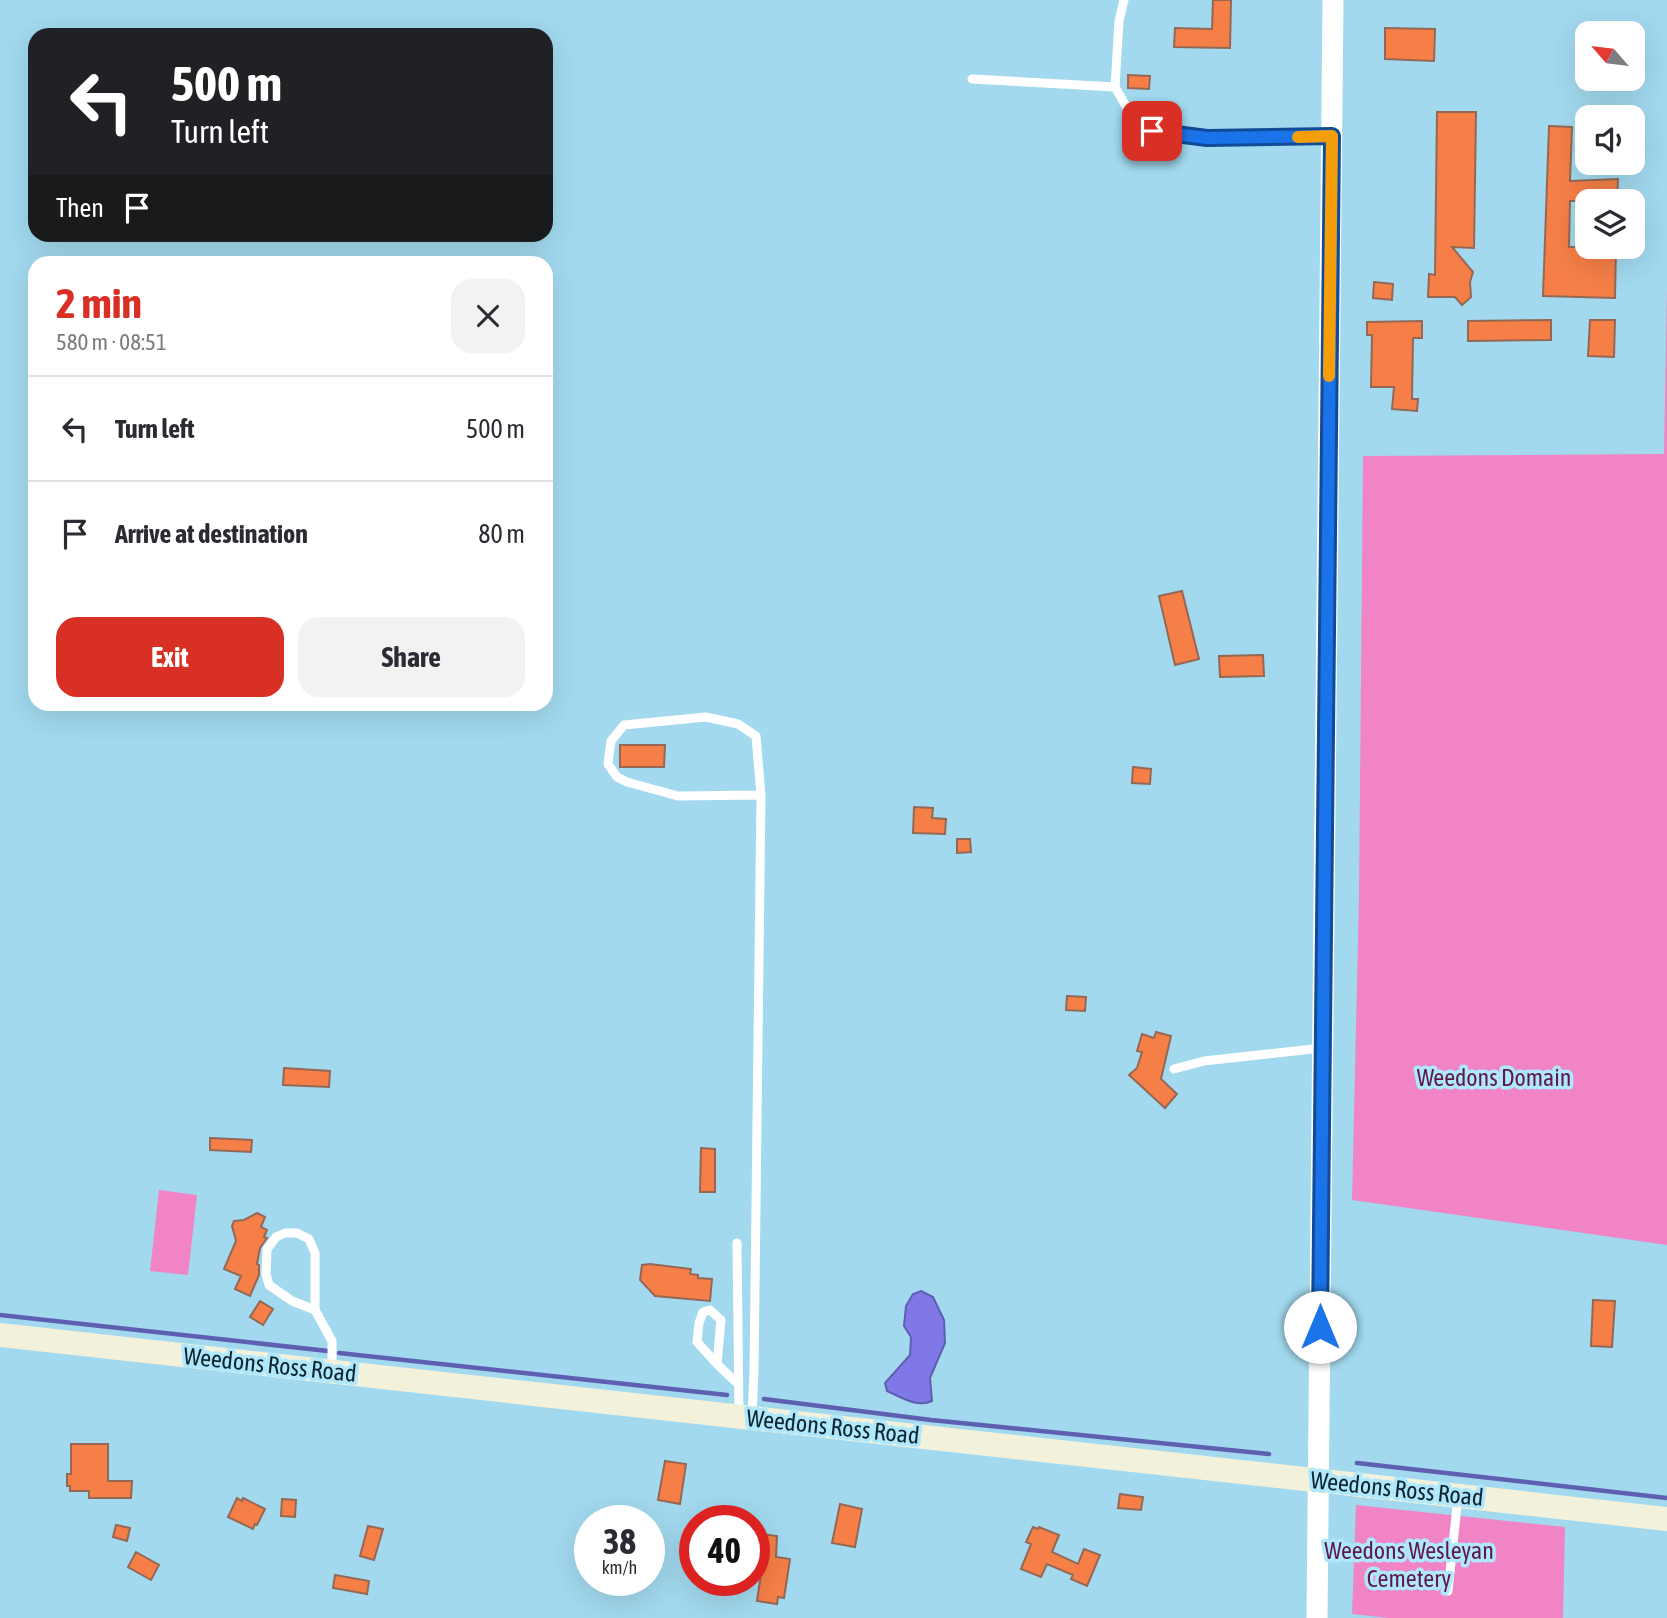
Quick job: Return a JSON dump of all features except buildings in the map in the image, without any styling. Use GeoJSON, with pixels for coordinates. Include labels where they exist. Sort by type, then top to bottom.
{"type":"FeatureCollection","features":[{"type":"Feature","properties":{"kind":"main road","name":"Weedons Ross Road"},"geometry":{"type":"LineString","coordinates":[[0,1335],[1667,1519]]}},
{"type":"Feature","properties":{"kind":"street"},"geometry":{"type":"LineString","coordinates":[[1317,1618],[1333,0]]}},
{"type":"Feature","properties":{"kind":"lane"},"geometry":{"type":"LineString","coordinates":[[1124,0],[1119,20],[1115,87],[1130,113],[1152,131],[1207,138],[1332,136]]}},
{"type":"Feature","properties":{"kind":"lane"},"geometry":{"type":"LineString","coordinates":[[972,79],[1115,87]]}},
{"type":"Feature","properties":{"kind":"lane"},"geometry":{"type":"LineString","coordinates":[[745,1417],[754,1371],[761,795],[756,736],[738,724],[706,718],[624,725],[611,741],[608,764],[617,776],[627,782],[678,796],[761,795]]}},
{"type":"Feature","properties":{"kind":"lane"},"geometry":{"type":"LineString","coordinates":[[1174,1069],[1204,1061],[1322,1048]]}},
{"type":"Feature","properties":{"kind":"lane"},"geometry":{"type":"LineString","coordinates":[[316,1310],[283,1296],[269,1285],[266,1274],[267,1249],[276,1237],[285,1233],[297,1233],[309,1240],[315,1252],[313,1286],[316,1310],[332,1341],[332,1372]]}},
{"type":"Feature","properties":{"kind":"lane"},"geometry":{"type":"LineString","coordinates":[[737,1242],[738,1384],[745,1417]]}},
{"type":"Feature","properties":{"kind":"lane"},"geometry":{"type":"LineString","coordinates":[[717,1364],[720,1320],[710,1310],[703,1312],[697,1342],[717,1364],[738,1384]]}},
{"type":"Feature","properties":{"kind":"lane"},"geometry":{"type":"LineString","coordinates":[[1448,1591],[1458,1496]]}},
{"type":"Feature","properties":{"kind":"green space","name":"Weedons Domain"},"geometry":{"type":"Polygon","coordinates":[[[1667,288],[1667,1245],[1352,1200],[1359,897],[1363,456],[1664,454],[1667,288]]]}},
{"type":"Feature","properties":{"kind":"green space"},"geometry":{"type":"Polygon","coordinates":[[[159,1190],[197,1195],[188,1275],[150,1271],[159,1190]]]}},
{"type":"Feature","properties":{"kind":"green space","name":"Weedons Wesleyan Cemetery"},"geometry":{"type":"Polygon","coordinates":[[[1356,1505],[1565,1527],[1563,1618],[1389,1618],[1352,1614],[1356,1505]]]}},
{"type":"Feature","properties":{"kind":"shaded area"},"geometry":{"type":"Polygon","coordinates":[[[921,1291],[933,1297],[944,1320],[945,1343],[930,1378],[932,1401],[926,1403],[909,1401],[887,1391],[885,1383],[910,1355],[911,1337],[904,1326],[906,1306],[913,1294],[921,1291]]]}},
{"type":"Feature","properties":{"kind":"waterway"},"geometry":{"type":"LineString","coordinates":[[0,1315],[328,1351]]}},
{"type":"Feature","properties":{"kind":"waterway"},"geometry":{"type":"LineString","coordinates":[[339,1353],[727,1395]]}},
{"type":"Feature","properties":{"kind":"waterway"},"geometry":{"type":"LineString","coordinates":[[764,1399],[931,1420],[1269,1454]]}},
{"type":"Feature","properties":{"kind":"waterway"},"geometry":{"type":"LineString","coordinates":[[1357,1463],[1667,1498]]}},
{"type":"Feature","properties":{"kind":"slow traffic"},"geometry":{"type":"LineString","coordinates":[[1298,137],[1332,136],[1329,376]]}},
{"type":"Feature","properties":{"kind":"route"},"geometry":{"type":"LineString","coordinates":[[1152,131],[1207,138],[1332,136],[1320,1327]]}}]}
